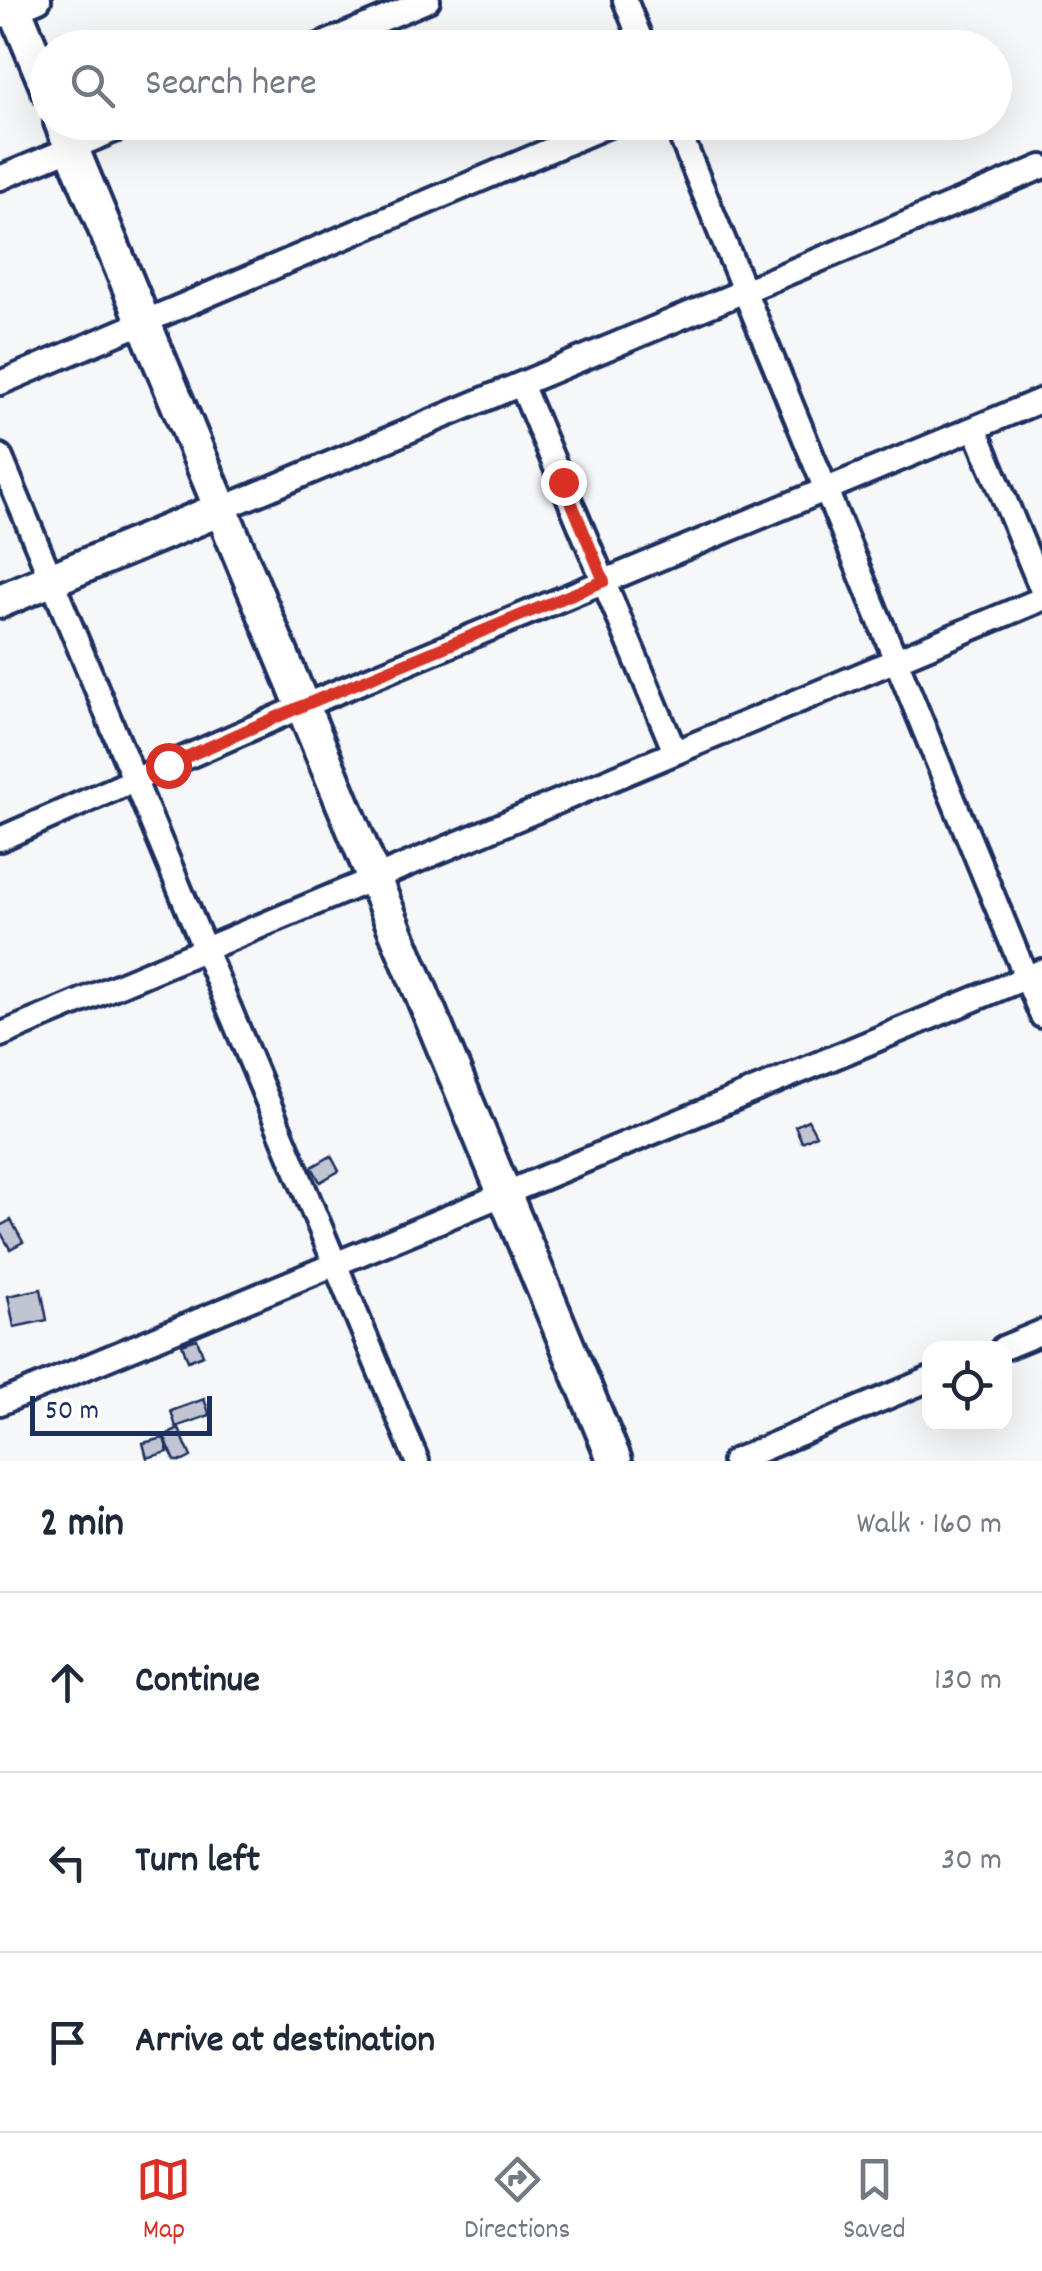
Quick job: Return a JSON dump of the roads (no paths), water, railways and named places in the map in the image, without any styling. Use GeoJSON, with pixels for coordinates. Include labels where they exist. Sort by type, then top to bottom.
{"type":"FeatureCollection","features":[{"type":"Feature","properties":{"kind":"street"},"geometry":{"type":"LineString","coordinates":[[357,30],[428,0]]}},
{"type":"Feature","properties":{"kind":"street"},"geometry":{"type":"LineString","coordinates":[[624,0],[636,30]]}},
{"type":"Feature","properties":{"kind":"street"},"geometry":{"type":"LineString","coordinates":[[16,6],[30,42]]}},
{"type":"Feature","properties":{"kind":"street"},"geometry":{"type":"LineString","coordinates":[[0,178],[59,140]]}},
{"type":"Feature","properties":{"kind":"street"},"geometry":{"type":"LineString","coordinates":[[69,140],[615,1461]]}},
{"type":"Feature","properties":{"kind":"street"},"geometry":{"type":"LineString","coordinates":[[0,383],[574,140]]}},
{"type":"Feature","properties":{"kind":"street"},"geometry":{"type":"LineString","coordinates":[[682,140],[896,660],[1034,974],[1042,1016]]}},
{"type":"Feature","properties":{"kind":"street"},"geometry":{"type":"LineString","coordinates":[[0,600],[1042,168]]}},
{"type":"Feature","properties":{"kind":"street"},"geometry":{"type":"LineString","coordinates":[[522,384],[675,752]]}},
{"type":"Feature","properties":{"kind":"street"},"geometry":{"type":"LineString","coordinates":[[0,839],[302,706],[1042,400]]}},
{"type":"Feature","properties":{"kind":"street"},"geometry":{"type":"LineString","coordinates":[[975,428],[1042,590]]}},
{"type":"Feature","properties":{"kind":"street"},"geometry":{"type":"LineString","coordinates":[[0,456],[417,1461]]}},
{"type":"Feature","properties":{"kind":"street"},"geometry":{"type":"LineString","coordinates":[[0,1035],[1042,599]]}},
{"type":"Feature","properties":{"kind":"street"},"geometry":{"type":"LineString","coordinates":[[0,1403],[1034,974]]}},
{"type":"Feature","properties":{"kind":"street"},"geometry":{"type":"LineString","coordinates":[[1012,1344],[1042,1332]]}},
{"type":"Feature","properties":{"kind":"street"},"geometry":{"type":"LineString","coordinates":[[734,1461],[922,1382]]}}]}
